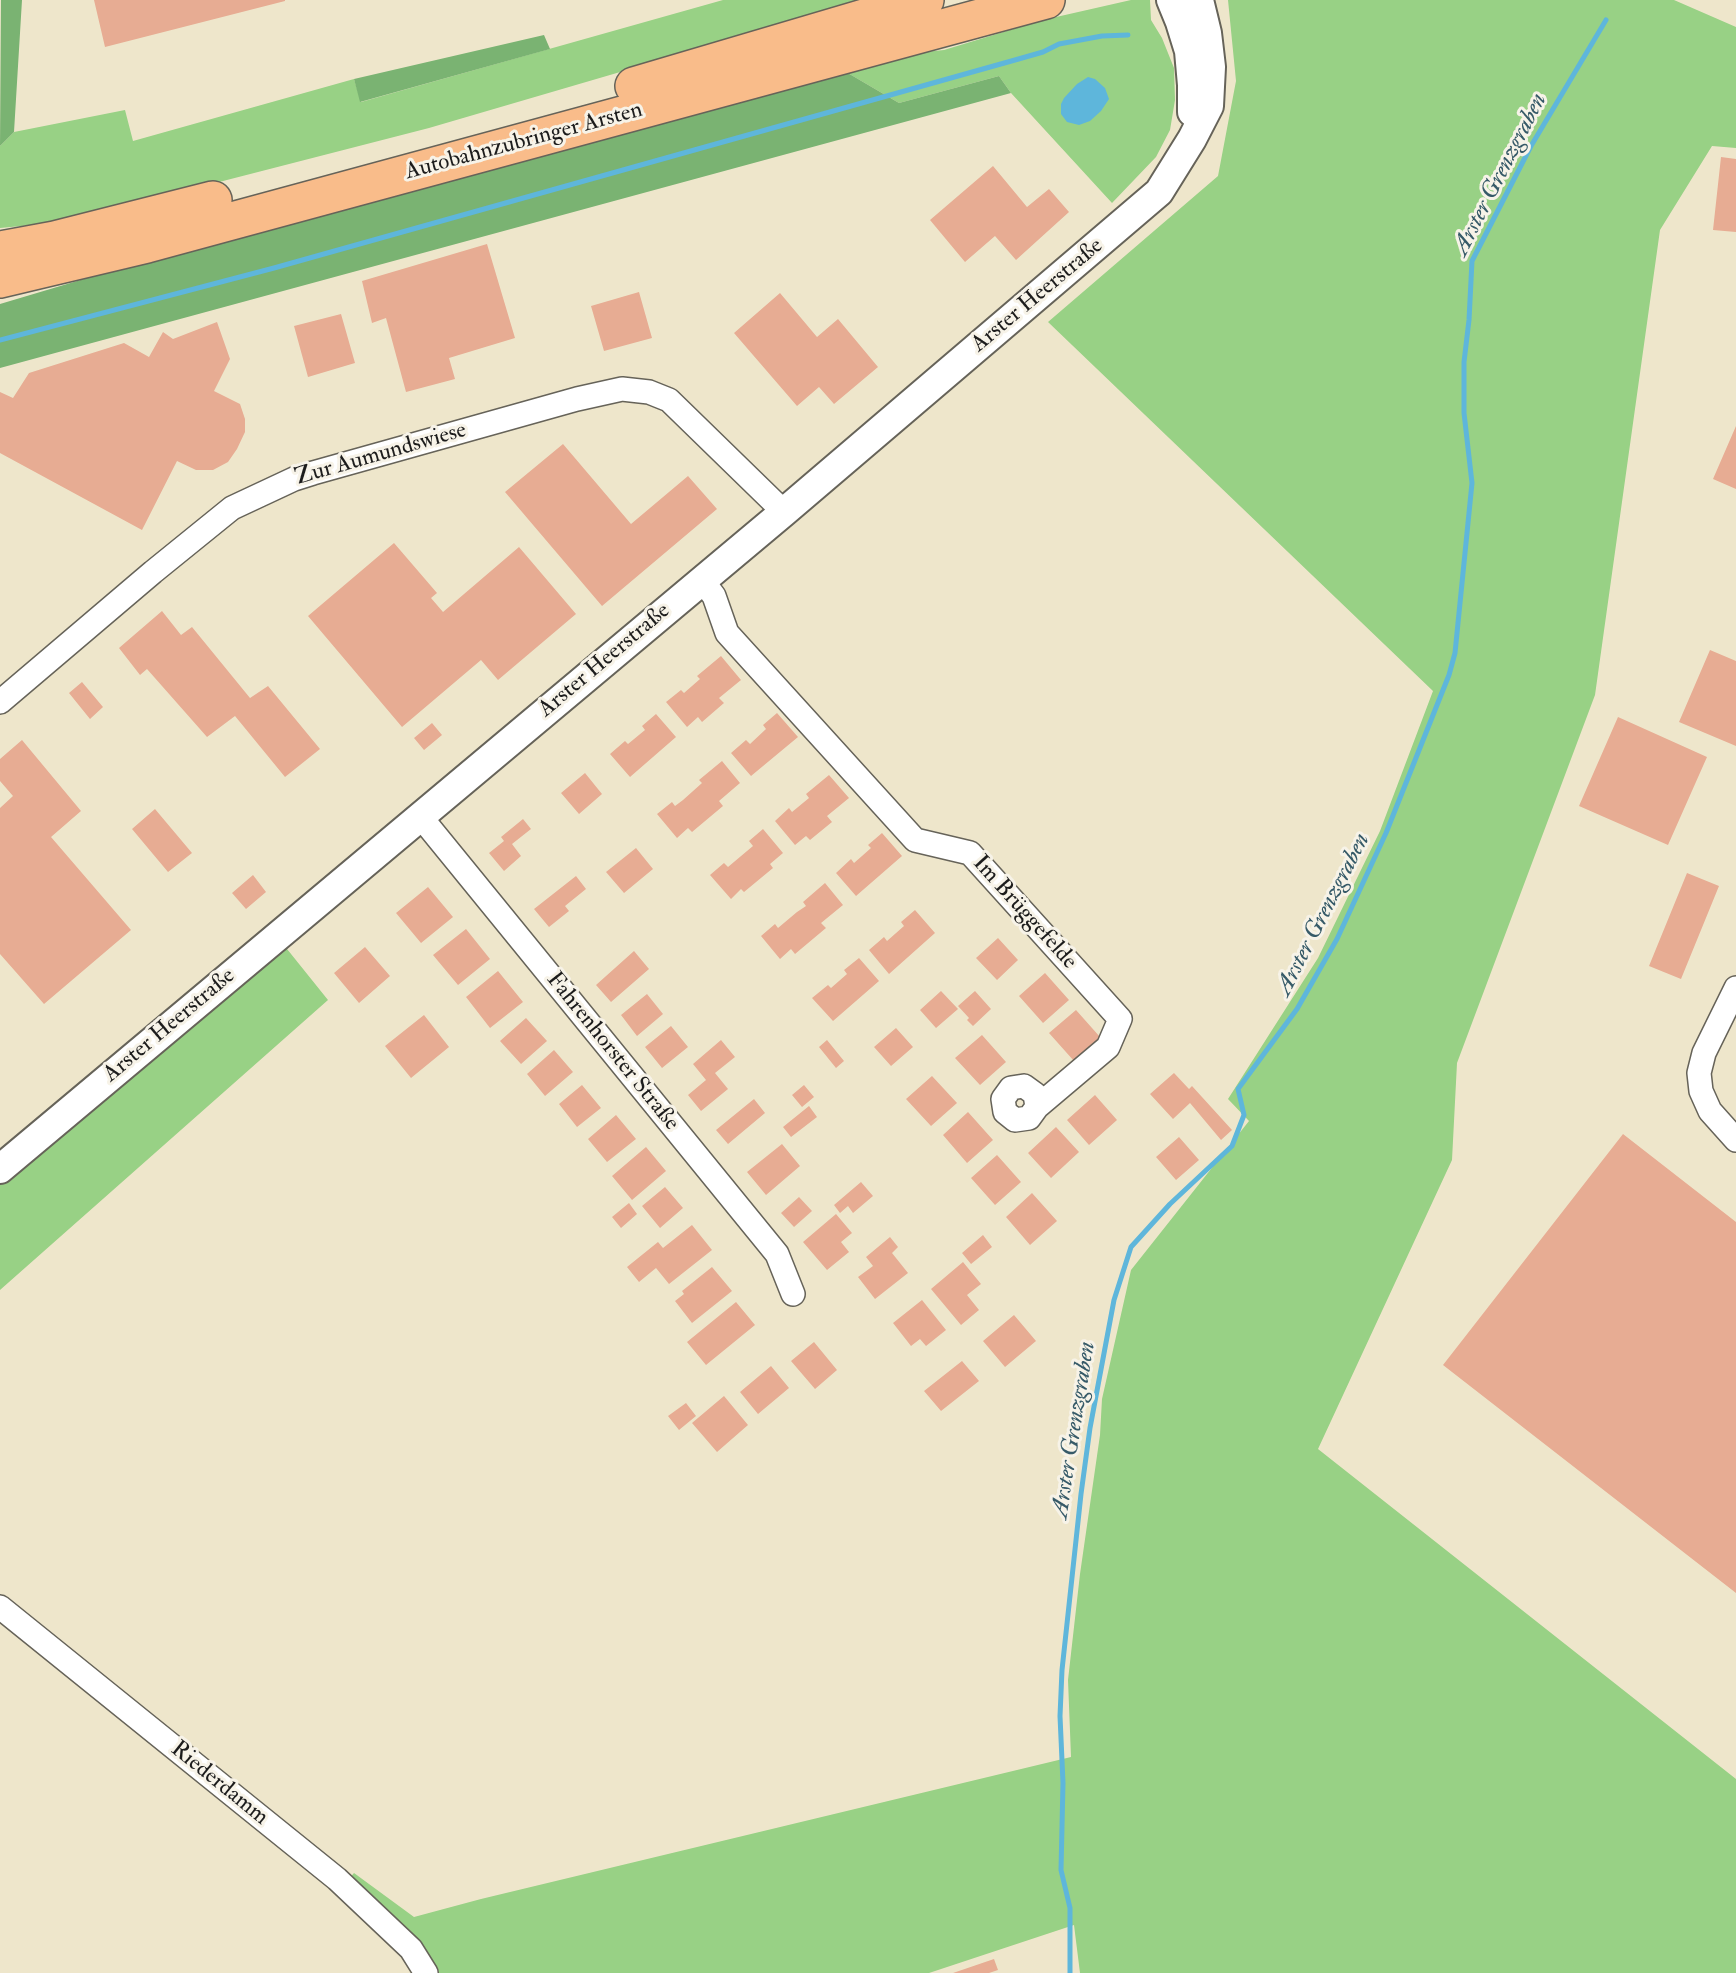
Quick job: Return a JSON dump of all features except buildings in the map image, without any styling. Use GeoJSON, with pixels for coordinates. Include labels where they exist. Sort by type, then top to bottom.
{"type":"FeatureCollection","features":[{"type":"Feature","properties":{"kind":"highway","name":"Autobahnzubringer Arsten"},"geometry":{"type":"LineString","coordinates":[[0,250],[68,237],[458,135],[925,0]]}},
{"type":"Feature","properties":{"kind":"highway","name":"Autobahnzubringer Arsten"},"geometry":{"type":"LineString","coordinates":[[0,279],[147,244],[1046,0]]}},
{"type":"Feature","properties":{"kind":"street"},"geometry":{"type":"LineString","coordinates":[[1171,0],[1189,51],[1192,139]]}},
{"type":"Feature","properties":{"kind":"street","name":"Arster Heerstraße"},"geometry":{"type":"LineString","coordinates":[[0,1168],[785,512],[1159,192],[1209,106],[1211,67],[1199,0]]}},
{"type":"Feature","properties":{"kind":"street","name":"Zur Aumundswiese"},"geometry":{"type":"LineString","coordinates":[[0,702],[232,508],[294,479],[577,399],[622,389],[649,392],[669,400],[785,512]]}},
{"type":"Feature","properties":{"kind":"street","name":"Im Brüggefelde"},"geometry":{"type":"LineString","coordinates":[[702,580],[714,596],[727,633],[915,840],[971,853],[1120,1019],[1108,1047],[1037,1107]]}},
{"type":"Feature","properties":{"kind":"street","name":"Fahrenhorster Straße"},"geometry":{"type":"LineString","coordinates":[[420,816],[777,1254],[793,1294]]}},
{"type":"Feature","properties":{"kind":"street"},"geometry":{"type":"LineString","coordinates":[[1736,988],[1704,1053],[1699,1073],[1701,1091],[1710,1111],[1736,1140]]}},
{"type":"Feature","properties":{"kind":"street","name":"Riederdamm"},"geometry":{"type":"LineString","coordinates":[[0,1607],[337,1879],[411,1949],[426,1973]]}},
{"type":"Feature","properties":{"kind":"green space"},"geometry":{"type":"Polygon","coordinates":[[[1,0],[22,0],[14,132],[0,146],[1,0]]]}},
{"type":"Feature","properties":{"kind":"green space"},"geometry":{"type":"Polygon","coordinates":[[[723,0],[866,0],[429,128],[157,198],[43,224],[0,228],[0,146],[14,132],[125,110],[133,141],[354,79],[361,102],[723,0]]]}},
{"type":"Feature","properties":{"kind":"green space"},"geometry":{"type":"Polygon","coordinates":[[[1131,0],[1150,0],[1151,20],[1162,38],[1174,68],[1175,100],[1170,130],[1156,157],[1112,203],[1011,93],[999,76],[899,103],[841,69],[885,56],[944,50],[1043,20],[1131,0]]]}},
{"type":"Feature","properties":{"kind":"green space"},"geometry":{"type":"Polygon","coordinates":[[[1228,0],[1674,0],[1736,27],[1736,148],[1712,146],[1660,230],[1595,695],[1457,1063],[1452,1160],[1318,1449],[1736,1779],[1736,1973],[1080,1973],[1074,1925],[929,1973],[435,1973],[347,1881],[354,1873],[414,1917],[1071,1757],[1068,1680],[1080,1574],[1100,1435],[1102,1399],[1131,1270],[1249,1121],[1228,1099],[1318,958],[1380,831],[1433,691],[1048,322],[1218,176],[1236,81],[1228,0]]]}},
{"type":"Feature","properties":{"kind":"green space"},"geometry":{"type":"Polygon","coordinates":[[[544,35],[550,49],[360,102],[354,79],[544,35]]]}},
{"type":"Feature","properties":{"kind":"green space"},"geometry":{"type":"Polygon","coordinates":[[[841,69],[899,103],[999,76],[1011,93],[0,368],[0,304],[245,231],[841,69]]]}},
{"type":"Feature","properties":{"kind":"green space"},"geometry":{"type":"Polygon","coordinates":[[[283,944],[328,1000],[0,1290],[0,1179],[283,944]]]}},
{"type":"Feature","properties":{"kind":"water"},"geometry":{"type":"Polygon","coordinates":[[[1088,77],[1095,79],[1105,88],[1109,99],[1090,121],[1079,125],[1067,122],[1061,114],[1061,104],[1077,84],[1088,77]]]}},
{"type":"Feature","properties":{"kind":"waterway","name":"Arster Grenzgraben"},"geometry":{"type":"LineString","coordinates":[[1070,1973],[1070,1908],[1061,1870],[1062,1670],[1090,1428],[1114,1300],[1131,1247],[1170,1204],[1232,1146],[1244,1115],[1238,1089],[1297,1009],[1337,939],[1386,833],[1449,675],[1455,653],[1472,483],[1464,413],[1464,362],[1472,261],[1531,146],[1606,20]]}},
{"type":"Feature","properties":{"kind":"waterway"},"geometry":{"type":"LineString","coordinates":[[0,340],[274,268],[1015,60],[1059,44],[1102,36],[1128,35]]}}]}
